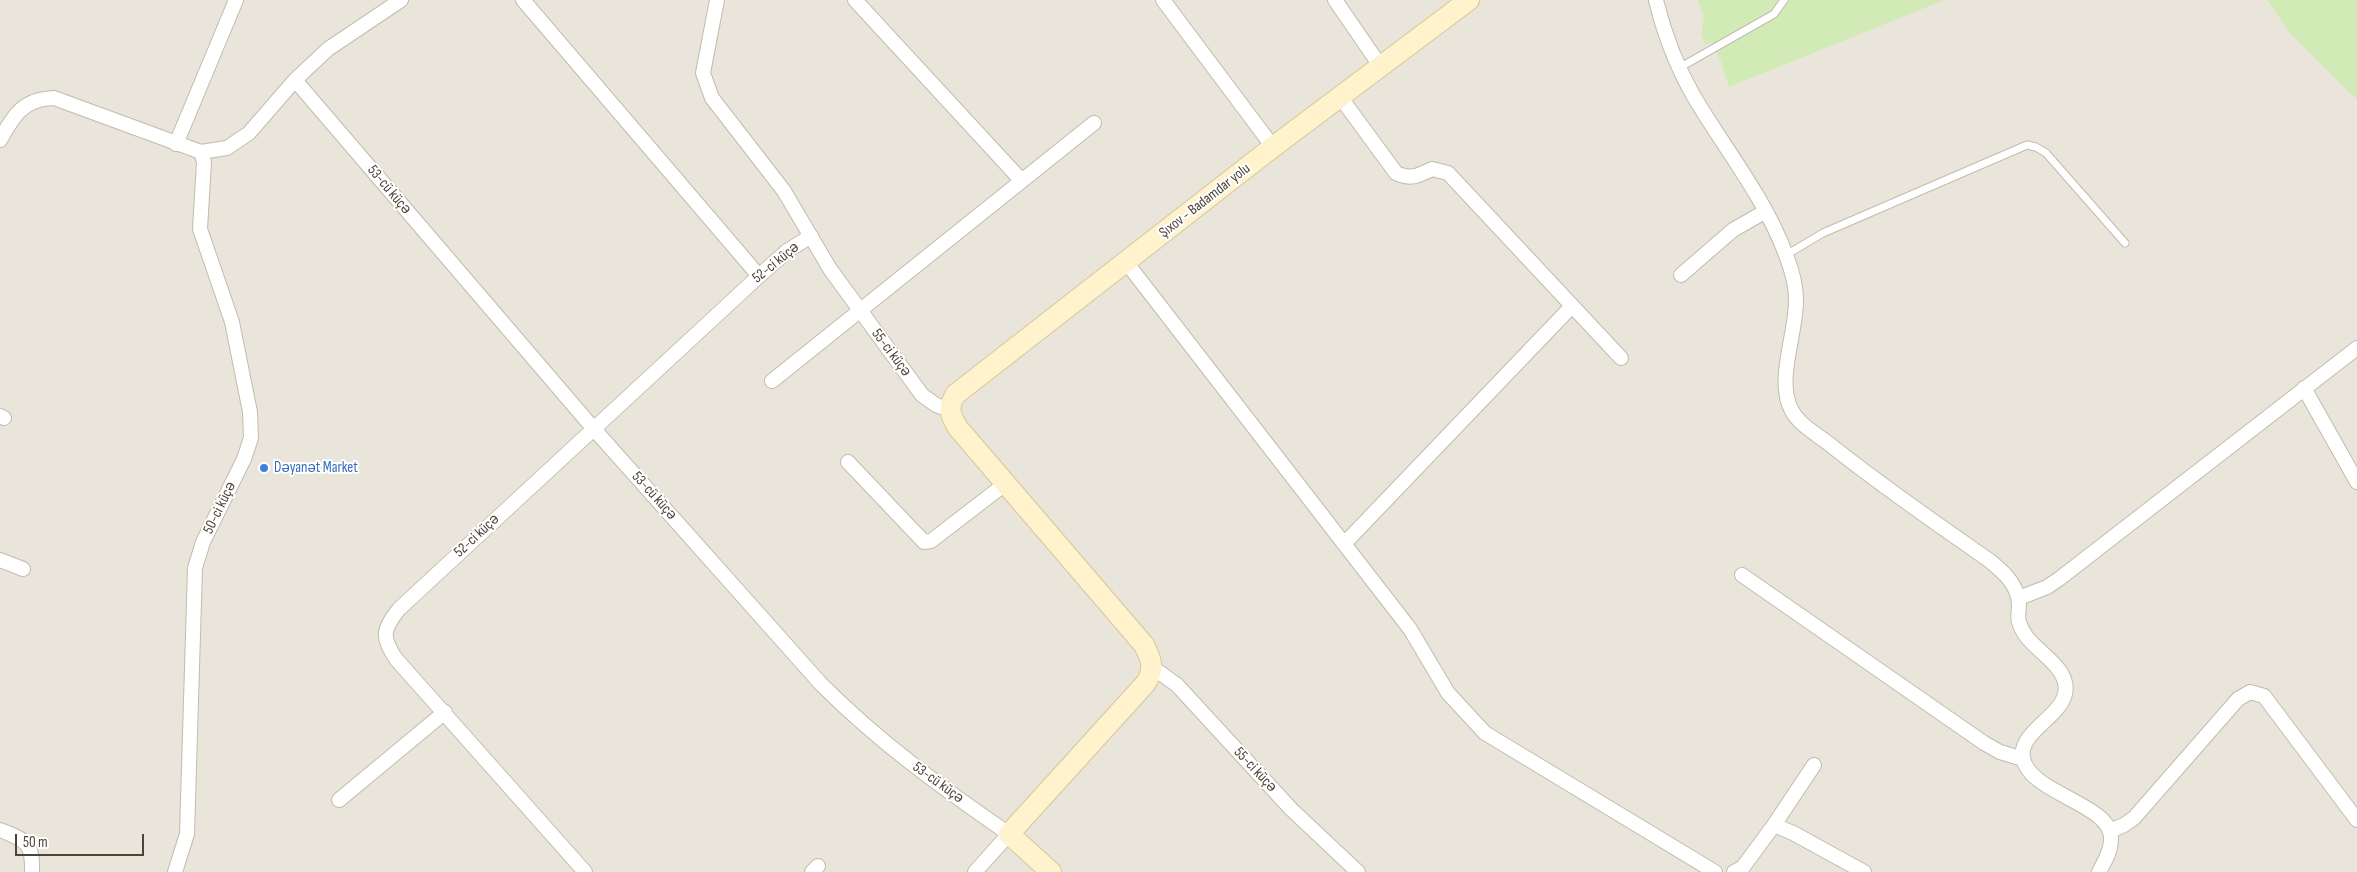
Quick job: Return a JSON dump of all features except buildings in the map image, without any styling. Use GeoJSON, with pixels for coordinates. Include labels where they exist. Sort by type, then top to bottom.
{"type":"FeatureCollection","features":[{"type":"Feature","properties":{"kind":"street"},"geometry":{"type":"LineString","coordinates":[[176,144],[236,0]]}},
{"type":"Feature","properties":{"kind":"street"},"geometry":{"type":"LineString","coordinates":[[0,140],[22,107],[39,98],[54,98],[200,152],[227,148],[249,133],[295,80],[328,50],[401,0]]}},
{"type":"Feature","properties":{"kind":"street"},"geometry":{"type":"LineString","coordinates":[[523,0],[759,276]]}},
{"type":"Feature","properties":{"kind":"street","name":"55-ci küçə"},"geometry":{"type":"LineString","coordinates":[[717,0],[703,73],[712,98],[784,191],[859,310],[922,395],[936,405],[949,410]]}},
{"type":"Feature","properties":{"kind":"street"},"geometry":{"type":"LineString","coordinates":[[855,0],[1021,180]]}},
{"type":"Feature","properties":{"kind":"street"},"geometry":{"type":"LineString","coordinates":[[1163,0],[1273,147]]}},
{"type":"Feature","properties":{"kind":"street"},"geometry":{"type":"LineString","coordinates":[[1335,0],[1381,67]]}},
{"type":"Feature","properties":{"kind":"street","name":"Şıxov - Badamdar yolu"},"geometry":{"type":"LineString","coordinates":[[949,410],[956,394],[1273,147],[1341,98],[1469,0]]}},
{"type":"Feature","properties":{"kind":"street"},"geometry":{"type":"LineString","coordinates":[[1656,0],[1664,33],[1679,68],[1693,95],[1744,172],[1766,211],[1786,255],[1796,298],[1786,377],[1786,394],[1792,411],[1802,422],[1852,463],[1990,561],[2007,576],[2019,598],[2017,618],[2021,628],[2029,640],[2052,661],[2063,677],[2066,691],[2062,703],[2027,740],[2022,750],[2023,759],[2027,768],[2038,779],[2094,814],[2110,831],[2112,839],[2110,850],[2099,872]]}},
{"type":"Feature","properties":{"kind":"street","name":"53-cü küçə"},"geometry":{"type":"LineString","coordinates":[[295,80],[593,428],[821,684],[849,712],[917,770],[1009,834],[1051,872]]}},
{"type":"Feature","properties":{"kind":"street"},"geometry":{"type":"LineString","coordinates":[[1341,98],[1396,173],[1407,178],[1419,176],[1432,169],[1448,173],[1621,358]]}},
{"type":"Feature","properties":{"kind":"street"},"geometry":{"type":"LineString","coordinates":[[772,381],[1094,123]]}},
{"type":"Feature","properties":{"kind":"street","name":"50-ci küçə"},"geometry":{"type":"LineString","coordinates":[[175,872],[187,834],[195,568],[202,542],[244,459],[251,438],[250,412],[232,322],[200,229],[204,162],[200,152]]}},
{"type":"Feature","properties":{"kind":"street"},"geometry":{"type":"LineString","coordinates":[[1682,275],[1733,230],[1766,211]]}},
{"type":"Feature","properties":{"kind":"street","name":"52-ci küçə"},"geometry":{"type":"LineString","coordinates":[[585,872],[396,659],[386,645],[385,634],[388,623],[399,609],[759,276],[787,251],[811,236]]}},
{"type":"Feature","properties":{"kind":"street"},"geometry":{"type":"LineString","coordinates":[[1126,262],[1410,629],[1448,693],[1485,733],[1715,872]]}},
{"type":"Feature","properties":{"kind":"street"},"geometry":{"type":"LineString","coordinates":[[1344,544],[1572,306]]}},
{"type":"Feature","properties":{"kind":"street"},"geometry":{"type":"LineString","coordinates":[[2019,598],[2047,587],[2059,579],[2357,348]]}},
{"type":"Feature","properties":{"kind":"street"},"geometry":{"type":"LineString","coordinates":[[2304,388],[2357,482]]}},
{"type":"Feature","properties":{"kind":"street"},"geometry":{"type":"LineString","coordinates":[[949,410],[958,428],[1144,645],[1151,658],[1152,667],[1145,684],[975,872]]}},
{"type":"Feature","properties":{"kind":"street"},"geometry":{"type":"LineString","coordinates":[[848,462],[924,542],[931,541],[1005,484]]}},
{"type":"Feature","properties":{"kind":"street"},"geometry":{"type":"LineString","coordinates":[[0,560],[23,569]]}},
{"type":"Feature","properties":{"kind":"street"},"geometry":{"type":"LineString","coordinates":[[1742,575],[1984,743],[2000,752],[2023,759]]}},
{"type":"Feature","properties":{"kind":"street","name":"55-ci küçə"},"geometry":{"type":"LineString","coordinates":[[1152,667],[1177,685],[1278,796],[1320,838],[1358,872]]}},
{"type":"Feature","properties":{"kind":"street"},"geometry":{"type":"LineString","coordinates":[[2110,831],[2134,818],[2238,699],[2250,692],[2264,696],[2357,820]]}},
{"type":"Feature","properties":{"kind":"street"},"geometry":{"type":"LineString","coordinates":[[339,800],[444,712]]}},
{"type":"Feature","properties":{"kind":"street"},"geometry":{"type":"LineString","coordinates":[[1734,872],[1743,867],[1814,765]]}},
{"type":"Feature","properties":{"kind":"street"},"geometry":{"type":"LineString","coordinates":[[1774,825],[1793,833],[1864,872]]}},
{"type":"Feature","properties":{"kind":"street"},"geometry":{"type":"LineString","coordinates":[[0,830],[20,838],[33,853],[32,872]]}},
{"type":"Feature","properties":{"kind":"lane"},"geometry":{"type":"LineString","coordinates":[[1679,68],[1774,14],[1784,0]]}},
{"type":"Feature","properties":{"kind":"lane"},"geometry":{"type":"LineString","coordinates":[[1786,255],[1823,234],[2027,145],[2036,147],[2046,153],[2125,243]]}},
{"type":"Feature","properties":{"kind":"shaded area"},"geometry":{"type":"Polygon","coordinates":[[[0,0],[2357,0],[2357,872],[0,872],[0,0]]]}},
{"type":"Feature","properties":{"kind":"green space"},"geometry":{"type":"Polygon","coordinates":[[[1698,0],[1944,0],[1729,87],[1721,62],[1711,42],[1705,45],[1701,34],[1704,18],[1698,0]]]}},
{"type":"Feature","properties":{"kind":"green space"},"geometry":{"type":"Polygon","coordinates":[[[2267,0],[2357,0],[2357,100],[2290,33],[2267,0]]]}},
{"type":"Feature","properties":{"kind":"place","name":"Dəyanət Market"},"geometry":{"type":"Point","coordinates":[264,468]}}]}
